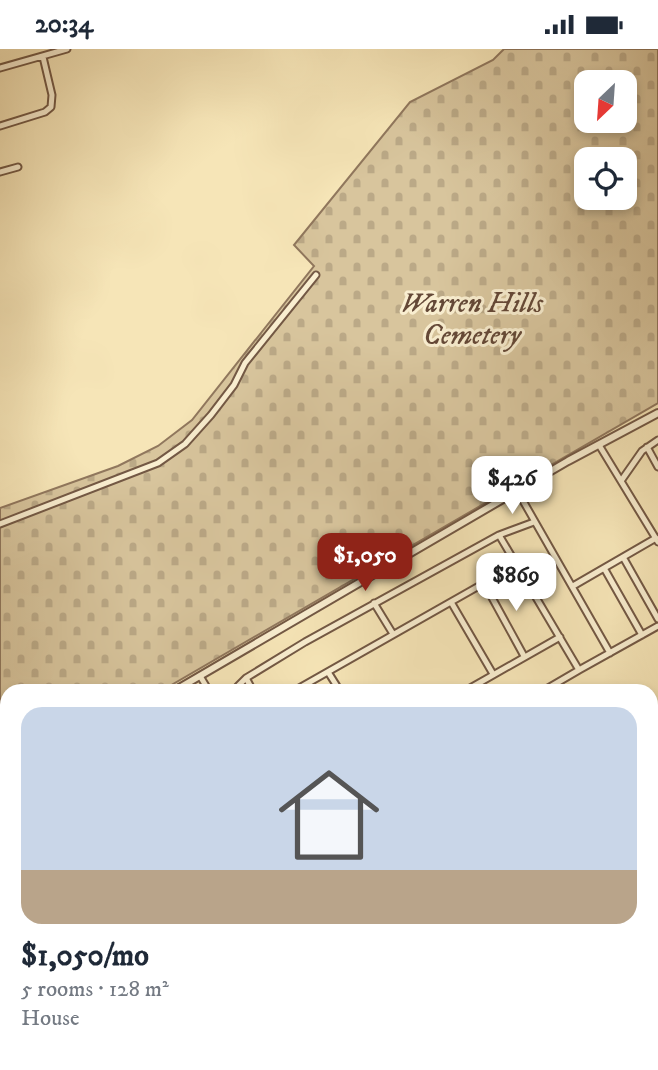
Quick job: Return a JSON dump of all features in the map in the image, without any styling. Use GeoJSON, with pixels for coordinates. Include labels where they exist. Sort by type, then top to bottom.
{"type":"FeatureCollection","features":[{"type":"Feature","properties":{"kind":"street"},"geometry":{"type":"LineString","coordinates":[[0,68],[67,49]]}},
{"type":"Feature","properties":{"kind":"street"},"geometry":{"type":"LineString","coordinates":[[0,126],[46,112],[51,107],[52,95],[43,57]]}},
{"type":"Feature","properties":{"kind":"street"},"geometry":{"type":"LineString","coordinates":[[0,171],[18,167]]}},
{"type":"Feature","properties":{"kind":"street"},"geometry":{"type":"LineString","coordinates":[[0,524],[158,463],[178,449],[211,415],[234,385],[251,356],[316,275]]}},
{"type":"Feature","properties":{"kind":"street"},"geometry":{"type":"LineString","coordinates":[[186,684],[658,413]]}},
{"type":"Feature","properties":{"kind":"street"},"geometry":{"type":"LineString","coordinates":[[621,481],[647,447],[658,440]]}},
{"type":"Feature","properties":{"kind":"street"},"geometry":{"type":"LineString","coordinates":[[573,586],[657,540],[599,445]]}},
{"type":"Feature","properties":{"kind":"street"},"geometry":{"type":"LineString","coordinates":[[647,447],[658,467]]}},
{"type":"Feature","properties":{"kind":"street"},"geometry":{"type":"LineString","coordinates":[[518,492],[610,653]]}},
{"type":"Feature","properties":{"kind":"street"},"geometry":{"type":"LineString","coordinates":[[240,684],[374,603],[499,535],[534,522]]}},
{"type":"Feature","properties":{"kind":"street"},"geometry":{"type":"LineString","coordinates":[[499,535],[579,670]]}},
{"type":"Feature","properties":{"kind":"street"},"geometry":{"type":"LineString","coordinates":[[623,557],[658,619]]}},
{"type":"Feature","properties":{"kind":"street"},"geometry":{"type":"LineString","coordinates":[[308,684],[516,565]]}},
{"type":"Feature","properties":{"kind":"street"},"geometry":{"type":"LineString","coordinates":[[604,568],[642,635]]}},
{"type":"Feature","properties":{"kind":"street"},"geometry":{"type":"LineString","coordinates":[[484,583],[524,656]]}},
{"type":"Feature","properties":{"kind":"street"},"geometry":{"type":"LineString","coordinates":[[450,602],[493,674]]}},
{"type":"Feature","properties":{"kind":"street"},"geometry":{"type":"LineString","coordinates":[[374,603],[393,634]]}},
{"type":"Feature","properties":{"kind":"street"},"geometry":{"type":"LineString","coordinates":[[555,684],[658,626]]}},
{"type":"Feature","properties":{"kind":"street"},"geometry":{"type":"LineString","coordinates":[[477,684],[560,637]]}},
{"type":"Feature","properties":{"kind":"street"},"geometry":{"type":"LineString","coordinates":[[328,672],[336,684]]}},
{"type":"Feature","properties":{"kind":"street"},"geometry":{"type":"LineString","coordinates":[[200,676],[205,684]]}},
{"type":"Feature","properties":{"kind":"street"},"geometry":{"type":"LineString","coordinates":[[246,678],[249,684]]}},
{"type":"Feature","properties":{"kind":"green space","name":"Warren Hills Cemetery"},"geometry":{"type":"Polygon","coordinates":[[[504,49],[658,49],[658,403],[173,684],[0,684],[0,508],[118,466],[158,446],[192,420],[314,266],[294,245],[410,102],[493,60],[504,49]]]}}]}
